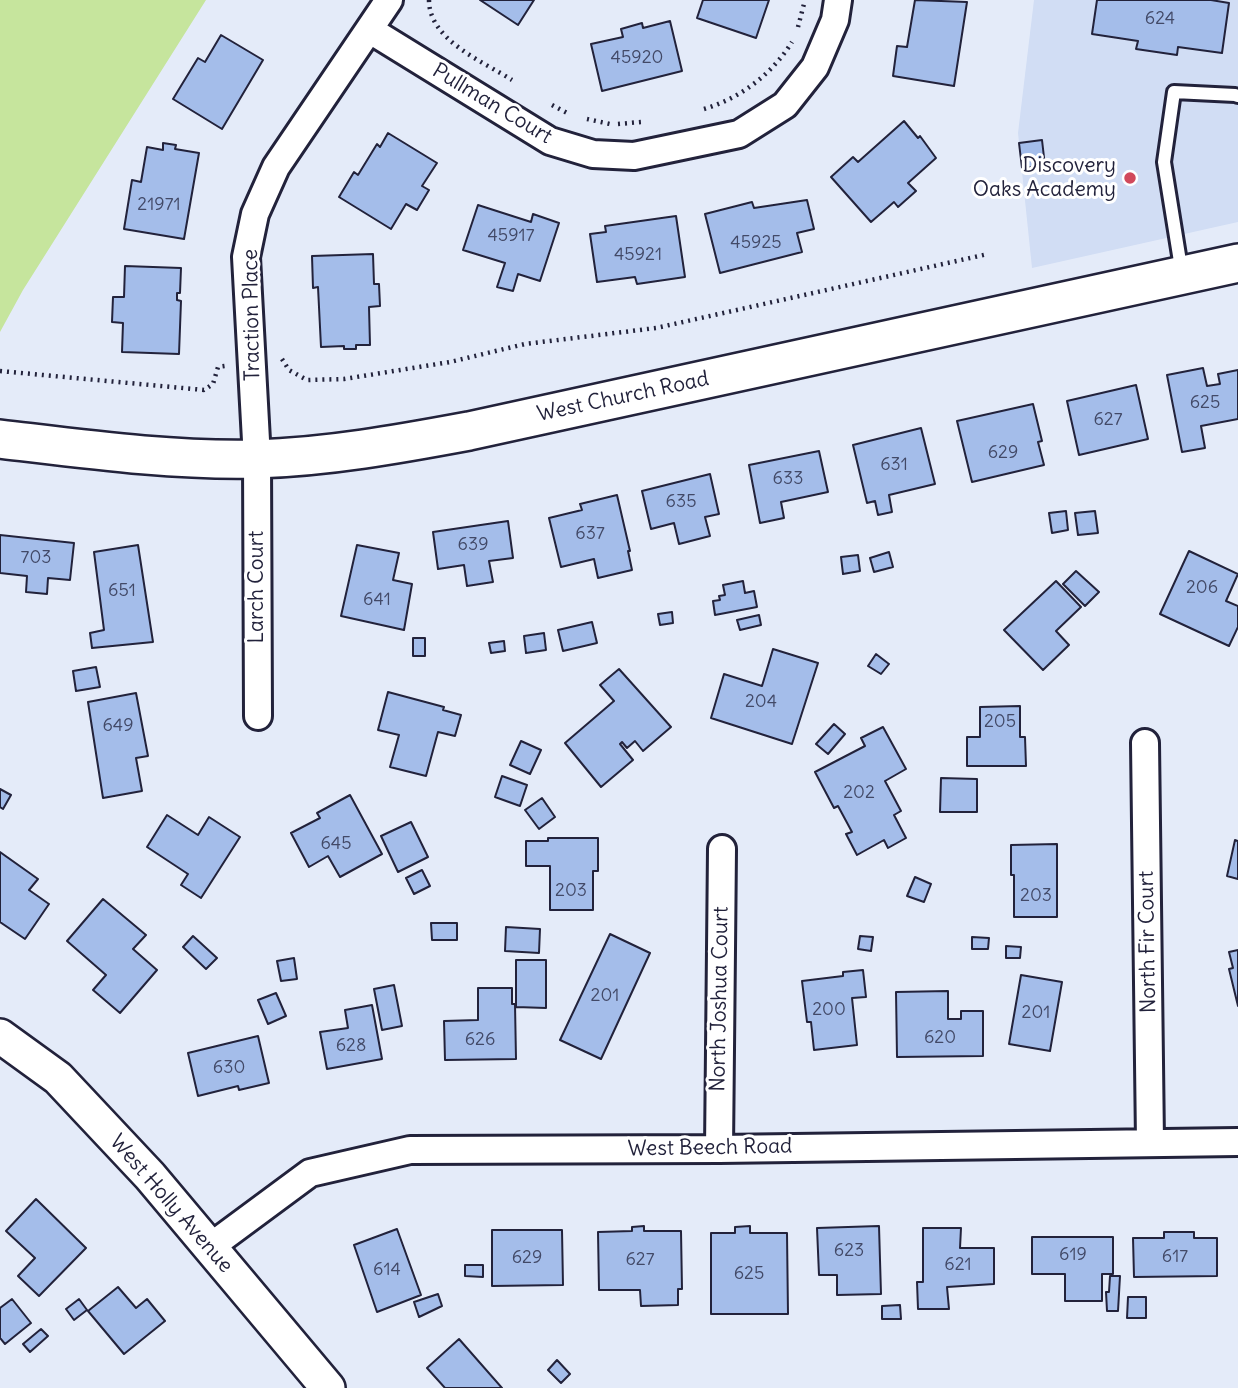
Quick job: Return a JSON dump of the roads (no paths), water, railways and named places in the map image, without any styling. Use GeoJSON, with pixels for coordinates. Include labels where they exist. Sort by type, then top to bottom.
{"type":"FeatureCollection","features":[{"type":"Feature","properties":{"kind":"main road","name":"West Church Road"},"geometry":{"type":"LineString","coordinates":[[0,439],[155,456],[257,458],[383,446],[469,431],[1238,263]]}},
{"type":"Feature","properties":{"kind":"street","name":"Traction Place"},"geometry":{"type":"LineString","coordinates":[[257,458],[246,257],[255,214],[276,167],[389,0]]}},
{"type":"Feature","properties":{"kind":"street","name":"Pullman Court"},"geometry":{"type":"LineString","coordinates":[[370,30],[550,141],[593,154],[634,156],[739,134],[785,105],[815,67],[835,20],[838,0]]}},
{"type":"Feature","properties":{"kind":"street","name":"Larch Court"},"geometry":{"type":"LineString","coordinates":[[257,458],[258,716]]}},
{"type":"Feature","properties":{"kind":"street","name":"North Fir Court"},"geometry":{"type":"LineString","coordinates":[[1145,743],[1150,1142]]}},
{"type":"Feature","properties":{"kind":"street","name":"North Joshua Court"},"geometry":{"type":"LineString","coordinates":[[719,1149],[722,849]]}},
{"type":"Feature","properties":{"kind":"street","name":"West Holly Avenue"},"geometry":{"type":"LineString","coordinates":[[0,1036],[58,1078],[150,1176],[328,1388]]}},
{"type":"Feature","properties":{"kind":"street","name":"West Beech Road"},"geometry":{"type":"LineString","coordinates":[[210,1247],[310,1173],[410,1150],[1238,1142]]}},
{"type":"Feature","properties":{"kind":"lane"},"geometry":{"type":"LineString","coordinates":[[1182,275],[1164,162],[1174,92],[1238,96]]}},
{"type":"Feature","properties":{"kind":"place","name":"Discovery Oaks Academy"},"geometry":{"type":"Point","coordinates":[1130,178]}}]}
